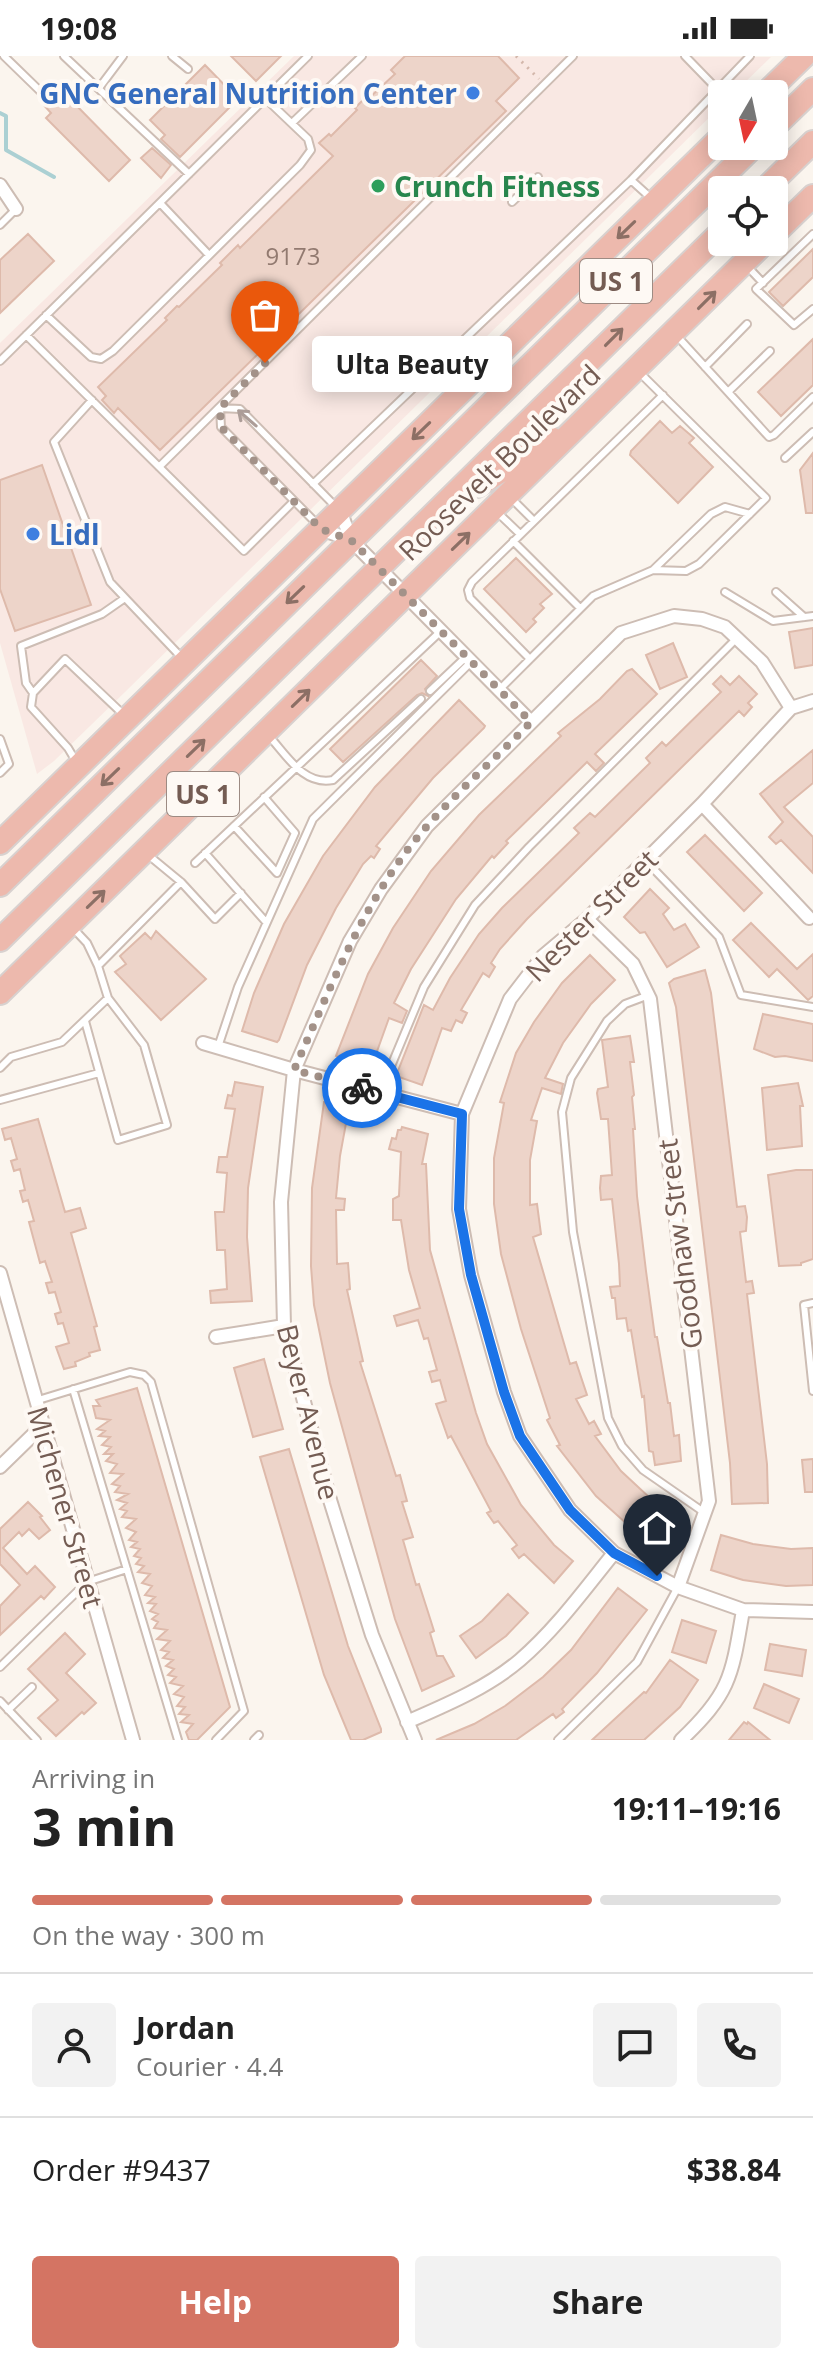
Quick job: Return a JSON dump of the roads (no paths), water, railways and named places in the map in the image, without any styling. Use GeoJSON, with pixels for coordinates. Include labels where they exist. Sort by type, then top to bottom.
{"type":"FeatureCollection","features":[{"type":"Feature","properties":{"kind":"highway"},"geometry":{"type":"LineString","coordinates":[[779,80],[804,56]]}},
{"type":"Feature","properties":{"kind":"highway"},"geometry":{"type":"LineString","coordinates":[[788,113],[813,89]]}},
{"type":"Feature","properties":{"kind":"highway"},"geometry":{"type":"LineString","coordinates":[[778,176],[813,142]]}},
{"type":"Feature","properties":{"kind":"highway","name":"US 1"},"geometry":{"type":"LineString","coordinates":[[0,843],[708,150]]}},
{"type":"Feature","properties":{"kind":"highway","name":"Roosevelt Boulevard"},"geometry":{"type":"LineString","coordinates":[[0,885],[740,160]]}},
{"type":"Feature","properties":{"kind":"highway"},"geometry":{"type":"LineString","coordinates":[[788,220],[813,196]]}},
{"type":"Feature","properties":{"kind":"highway","name":"Roosevelt Boulevard"},"geometry":{"type":"LineString","coordinates":[[0,940],[708,245]]}},
{"type":"Feature","properties":{"kind":"highway","name":"Roosevelt Boulevard"},"geometry":{"type":"LineString","coordinates":[[0,993],[751,256]]}},
{"type":"Feature","properties":{"kind":"highway"},"geometry":{"type":"LineString","coordinates":[[456,397],[571,325]]}},
{"type":"Feature","properties":{"kind":"highway"},"geometry":{"type":"LineString","coordinates":[[441,507],[585,419]]}},
{"type":"Feature","properties":{"kind":"street"},"geometry":{"type":"LineString","coordinates":[[0,185],[16,209]]}},
{"type":"Feature","properties":{"kind":"street"},"geometry":{"type":"LineString","coordinates":[[340,510],[351,540],[531,722]]}},
{"type":"Feature","properties":{"kind":"street"},"geometry":{"type":"LineString","coordinates":[[321,529],[351,540]]}},
{"type":"Feature","properties":{"kind":"street","name":"Beyer Avenue"},"geometry":{"type":"LineString","coordinates":[[415,1740],[372,1635],[339,1530],[284,1326],[281,1202],[294,1070],[350,941],[381,889],[427,826],[621,633],[674,616],[702,619],[725,627],[762,662],[791,708]]}},
{"type":"Feature","properties":{"kind":"street","name":"Nester Street"},"geometry":{"type":"LineString","coordinates":[[813,701],[791,708],[702,804],[587,919],[543,956],[510,999],[462,1114],[459,1209],[471,1275],[504,1392],[520,1436],[570,1510],[614,1553],[678,1587],[743,1610],[813,1612]]}},
{"type":"Feature","properties":{"kind":"street"},"geometry":{"type":"LineString","coordinates":[[702,804],[809,918]]}},
{"type":"Feature","properties":{"kind":"street","name":"Goodnaw Street"},"geometry":{"type":"LineString","coordinates":[[587,919],[633,964],[649,995],[709,1501],[678,1587]]}},
{"type":"Feature","properties":{"kind":"street"},"geometry":{"type":"LineString","coordinates":[[203,1043],[462,1114]]}},
{"type":"Feature","properties":{"kind":"street","name":"Michener Street"},"geometry":{"type":"LineString","coordinates":[[0,1273],[133,1740]]}},
{"type":"Feature","properties":{"kind":"street"},"geometry":{"type":"LineString","coordinates":[[216,1337],[284,1326]]}},
{"type":"Feature","properties":{"kind":"street"},"geometry":{"type":"LineString","coordinates":[[0,1467],[42,1426]]}},
{"type":"Feature","properties":{"kind":"street"},"geometry":{"type":"LineString","coordinates":[[407,1722],[471,1694],[518,1662],[547,1634],[614,1553]]}},
{"type":"Feature","properties":{"kind":"street"},"geometry":{"type":"LineString","coordinates":[[681,1740],[720,1698],[731,1677],[743,1610]]}},
{"type":"Feature","properties":{"kind":"lane"},"geometry":{"type":"LineString","coordinates":[[4,56],[40,91]]}},
{"type":"Feature","properties":{"kind":"lane"},"geometry":{"type":"LineString","coordinates":[[64,56],[189,174]]}},
{"type":"Feature","properties":{"kind":"lane"},"geometry":{"type":"LineString","coordinates":[[99,88],[123,56]]}},
{"type":"Feature","properties":{"kind":"lane"},"geometry":{"type":"LineString","coordinates":[[172,56],[188,69]]}},
{"type":"Feature","properties":{"kind":"lane"},"geometry":{"type":"LineString","coordinates":[[0,361],[308,56]]}},
{"type":"Feature","properties":{"kind":"lane"},"geometry":{"type":"LineString","coordinates":[[292,123],[362,56]]}},
{"type":"Feature","properties":{"kind":"lane"},"geometry":{"type":"LineString","coordinates":[[159,467],[573,56]]}},
{"type":"Feature","properties":{"kind":"lane"},"geometry":{"type":"LineString","coordinates":[[685,56],[708,80]]}},
{"type":"Feature","properties":{"kind":"lane"},"geometry":{"type":"LineString","coordinates":[[727,80],[750,56]]}},
{"type":"Feature","properties":{"kind":"lane"},"geometry":{"type":"LineString","coordinates":[[46,315],[91,357],[101,359],[113,351],[300,165],[311,150],[308,139],[265,98]]}},
{"type":"Feature","properties":{"kind":"lane"},"geometry":{"type":"LineString","coordinates":[[313,484],[631,180],[708,100]]}},
{"type":"Feature","properties":{"kind":"lane"},"geometry":{"type":"LineString","coordinates":[[512,202],[538,177]]}},
{"type":"Feature","properties":{"kind":"lane"},"geometry":{"type":"LineString","coordinates":[[631,180],[655,201]]}},
{"type":"Feature","properties":{"kind":"lane"},"geometry":{"type":"LineString","coordinates":[[160,203],[209,255]]}},
{"type":"Feature","properties":{"kind":"lane"},"geometry":{"type":"LineString","coordinates":[[0,225],[16,209]]}},
{"type":"Feature","properties":{"kind":"lane"},"geometry":{"type":"LineString","coordinates":[[813,234],[756,289],[794,325],[813,309]]}},
{"type":"Feature","properties":{"kind":"lane"},"geometry":{"type":"LineString","coordinates":[[744,263],[763,283]]}},
{"type":"Feature","properties":{"kind":"lane"},"geometry":{"type":"LineString","coordinates":[[705,367],[747,324]]}},
{"type":"Feature","properties":{"kind":"lane"},"geometry":{"type":"LineString","coordinates":[[674,332],[769,437],[813,397]]}},
{"type":"Feature","properties":{"kind":"lane"},"geometry":{"type":"LineString","coordinates":[[26,335],[244,551],[294,501]]}},
{"type":"Feature","properties":{"kind":"lane"},"geometry":{"type":"LineString","coordinates":[[728,392],[770,351]]}},
{"type":"Feature","properties":{"kind":"lane"},"geometry":{"type":"LineString","coordinates":[[636,370],[766,498],[699,564],[686,571],[653,570]]}},
{"type":"Feature","properties":{"kind":"lane"},"geometry":{"type":"LineString","coordinates":[[530,659],[470,598],[468,590],[472,582],[663,395]]}},
{"type":"Feature","properties":{"kind":"lane"},"geometry":{"type":"LineString","coordinates":[[92,400],[54,442],[110,582],[185,662]]}},
{"type":"Feature","properties":{"kind":"lane"},"geometry":{"type":"LineString","coordinates":[[220,408],[240,409],[340,510]]}},
{"type":"Feature","properties":{"kind":"lane"},"geometry":{"type":"LineString","coordinates":[[220,408],[221,427],[321,529]]}},
{"type":"Feature","properties":{"kind":"lane"},"geometry":{"type":"LineString","coordinates":[[785,458],[813,432]]}},
{"type":"Feature","properties":{"kind":"lane"},"geometry":{"type":"LineString","coordinates":[[501,502],[534,521]]}},
{"type":"Feature","properties":{"kind":"lane"},"geometry":{"type":"LineString","coordinates":[[501,502],[520,534]]}},
{"type":"Feature","properties":{"kind":"lane"},"geometry":{"type":"LineString","coordinates":[[499,690],[593,596],[653,570],[711,514],[725,507],[750,514]]}},
{"type":"Feature","properties":{"kind":"lane"},"geometry":{"type":"LineString","coordinates":[[513,541],[580,608]]}},
{"type":"Feature","properties":{"kind":"lane"},"geometry":{"type":"LineString","coordinates":[[725,592],[773,621],[813,616]]}},
{"type":"Feature","properties":{"kind":"lane"},"geometry":{"type":"LineString","coordinates":[[776,592],[804,617]]}},
{"type":"Feature","properties":{"kind":"lane"},"geometry":{"type":"LineString","coordinates":[[33,693],[26,683],[21,646],[102,614],[125,598]]}},
{"type":"Feature","properties":{"kind":"lane"},"geometry":{"type":"LineString","coordinates":[[195,863],[441,631]]}},
{"type":"Feature","properties":{"kind":"lane"},"geometry":{"type":"LineString","coordinates":[[383,1094],[389,1071],[424,987],[475,905],[737,638]]}},
{"type":"Feature","properties":{"kind":"lane"},"geometry":{"type":"LineString","coordinates":[[79,766],[68,748],[31,707],[33,693],[65,659],[127,719]]}},
{"type":"Feature","properties":{"kind":"lane"},"geometry":{"type":"LineString","coordinates":[[430,691],[469,659]]}},
{"type":"Feature","properties":{"kind":"lane"},"geometry":{"type":"LineString","coordinates":[[218,1047],[238,987],[313,819],[469,659]]}},
{"type":"Feature","properties":{"kind":"lane"},"geometry":{"type":"LineString","coordinates":[[266,733],[305,776],[322,782],[333,780],[421,699]]}},
{"type":"Feature","properties":{"kind":"lane"},"geometry":{"type":"LineString","coordinates":[[0,739],[9,764],[0,773]]}},
{"type":"Feature","properties":{"kind":"lane"},"geometry":{"type":"LineString","coordinates":[[234,826],[277,873],[295,833],[264,797]]}},
{"type":"Feature","properties":{"kind":"lane"},"geometry":{"type":"LineString","coordinates":[[144,852],[181,882],[215,919],[241,893]]}},
{"type":"Feature","properties":{"kind":"lane"},"geometry":{"type":"LineString","coordinates":[[205,853],[266,922]]}},
{"type":"Feature","properties":{"kind":"lane"},"geometry":{"type":"LineString","coordinates":[[645,860],[719,937],[741,995],[813,1007]]}},
{"type":"Feature","properties":{"kind":"lane"},"geometry":{"type":"LineString","coordinates":[[98,966],[181,882]]}},
{"type":"Feature","properties":{"kind":"lane"},"geometry":{"type":"LineString","coordinates":[[70,924],[87,943],[108,998],[144,1045],[167,1125],[118,1140],[85,1021]]}},
{"type":"Feature","properties":{"kind":"lane"},"geometry":{"type":"LineString","coordinates":[[649,995],[625,1004],[607,1021],[571,1078],[562,1112],[573,1232],[608,1418],[622,1446],[643,1470],[705,1513]]}},
{"type":"Feature","properties":{"kind":"lane"},"geometry":{"type":"LineString","coordinates":[[0,1068],[11,1057],[62,1042],[108,998]]}},
{"type":"Feature","properties":{"kind":"lane"},"geometry":{"type":"LineString","coordinates":[[0,1100],[99,1073]]}},
{"type":"Feature","properties":{"kind":"lane"},"geometry":{"type":"LineString","coordinates":[[813,1303],[804,1305],[813,1391]]}},
{"type":"Feature","properties":{"kind":"lane"},"geometry":{"type":"LineString","coordinates":[[35,1401],[130,1372],[144,1375],[151,1382],[244,1711],[216,1740]]}},
{"type":"Feature","properties":{"kind":"lane"},"geometry":{"type":"LineString","coordinates":[[73,1389],[178,1740]]}},
{"type":"Feature","properties":{"kind":"lane"},"geometry":{"type":"LineString","coordinates":[[0,1667],[87,1582],[127,1569]]}},
{"type":"Feature","properties":{"kind":"lane"},"geometry":{"type":"LineString","coordinates":[[558,1740],[637,1662],[678,1587]]}},
{"type":"Feature","properties":{"kind":"lane"},"geometry":{"type":"LineString","coordinates":[[8,1710],[32,1687]]}},
{"type":"Feature","properties":{"kind":"lane"},"geometry":{"type":"LineString","coordinates":[[0,1701],[37,1740]]}},
{"type":"Feature","properties":{"kind":"waterway"},"geometry":{"type":"LineString","coordinates":[[0,113],[6,116],[6,150],[54,177]]}},
{"type":"Feature","properties":{"kind":"place","name":"GNC General Nutrition Center"},"geometry":{"type":"Point","coordinates":[473,93]}},
{"type":"Feature","properties":{"kind":"place","name":"Crunch Fitness"},"geometry":{"type":"Point","coordinates":[378,186]}},
{"type":"Feature","properties":{"kind":"place","name":"Ulta Beauty"},"geometry":{"type":"Point","coordinates":[265,363]}},
{"type":"Feature","properties":{"kind":"place","name":"Lidl"},"geometry":{"type":"Point","coordinates":[33,534]}}]}
